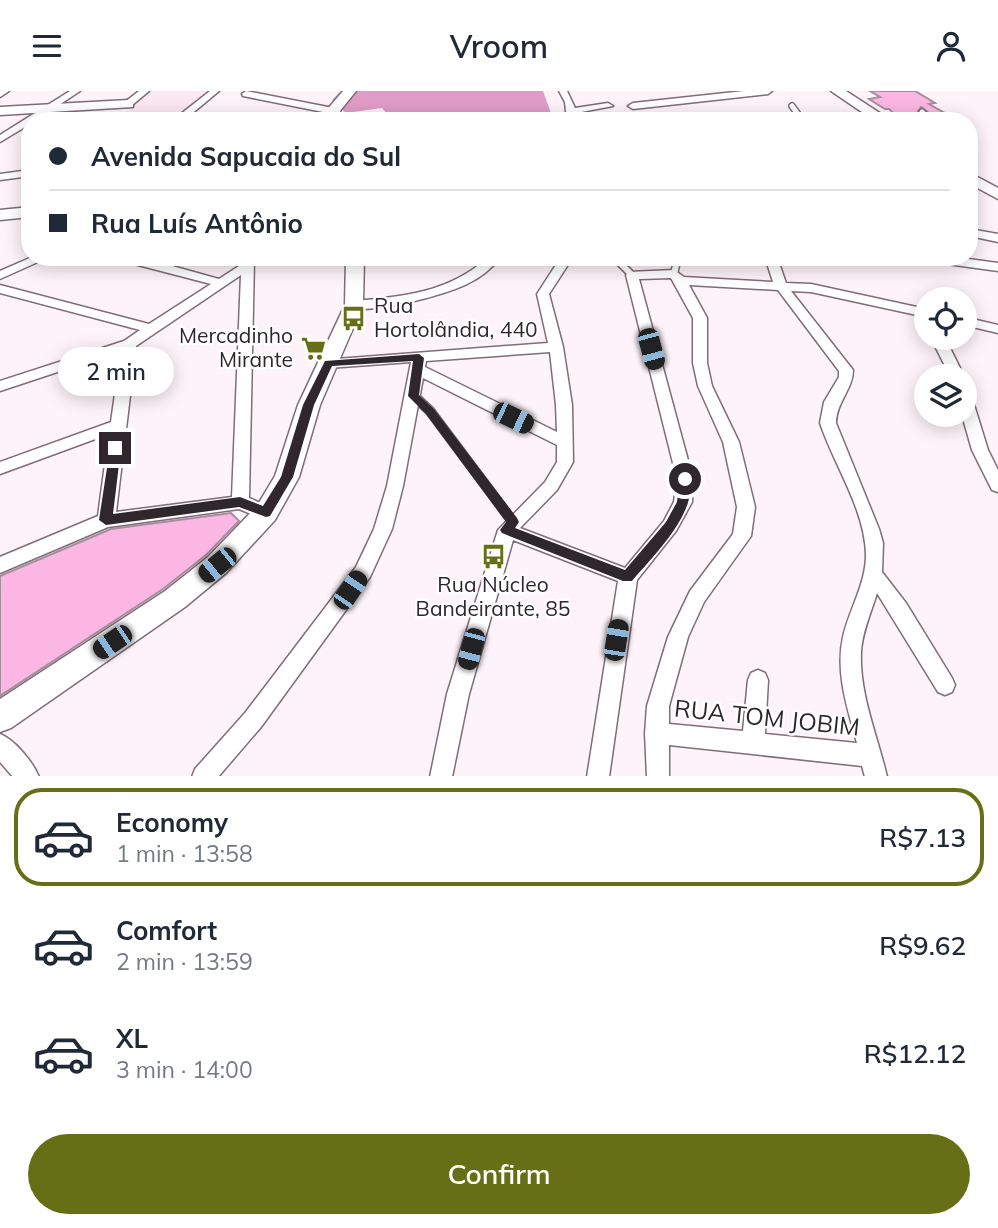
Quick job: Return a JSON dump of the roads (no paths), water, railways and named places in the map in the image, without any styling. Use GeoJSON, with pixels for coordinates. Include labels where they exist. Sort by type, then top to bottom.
{"type":"FeatureCollection","features":[{"type":"Feature","properties":{"kind":"street"},"geometry":{"type":"LineString","coordinates":[[0,94],[5,91]]}},
{"type":"Feature","properties":{"kind":"street"},"geometry":{"type":"LineString","coordinates":[[44,112],[76,91]]}},
{"type":"Feature","properties":{"kind":"street"},"geometry":{"type":"LineString","coordinates":[[120,112],[145,91]]}},
{"type":"Feature","properties":{"kind":"street"},"geometry":{"type":"LineString","coordinates":[[188,112],[215,91]]}},
{"type":"Feature","properties":{"kind":"street"},"geometry":{"type":"LineString","coordinates":[[336,112],[350,91]]}},
{"type":"Feature","properties":{"kind":"street"},"geometry":{"type":"LineString","coordinates":[[563,91],[571,112]]}},
{"type":"Feature","properties":{"kind":"street"},"geometry":{"type":"LineString","coordinates":[[633,106],[768,91]]}},
{"type":"Feature","properties":{"kind":"street"},"geometry":{"type":"LineString","coordinates":[[837,91],[871,112]]}},
{"type":"Feature","properties":{"kind":"street"},"geometry":{"type":"LineString","coordinates":[[246,94],[317,112]]}},
{"type":"Feature","properties":{"kind":"street"},"geometry":{"type":"LineString","coordinates":[[0,111],[128,104]]}},
{"type":"Feature","properties":{"kind":"street"},"geometry":{"type":"LineString","coordinates":[[586,112],[608,106]]}},
{"type":"Feature","properties":{"kind":"street"},"geometry":{"type":"LineString","coordinates":[[0,139],[21,126]]}},
{"type":"Feature","properties":{"kind":"street"},"geometry":{"type":"LineString","coordinates":[[0,177],[21,174]]}},
{"type":"Feature","properties":{"kind":"street"},"geometry":{"type":"LineString","coordinates":[[978,183],[998,194]]}},
{"type":"Feature","properties":{"kind":"street"},"geometry":{"type":"LineString","coordinates":[[0,215],[21,213]]}},
{"type":"Feature","properties":{"kind":"street"},"geometry":{"type":"LineString","coordinates":[[978,234],[998,238]]}},
{"type":"Feature","properties":{"kind":"street"},"geometry":{"type":"LineString","coordinates":[[978,264],[998,267]]}},
{"type":"Feature","properties":{"kind":"street"},"geometry":{"type":"LineString","coordinates":[[0,275],[22,266]]}},
{"type":"Feature","properties":{"kind":"street"},"geometry":{"type":"LineString","coordinates":[[167,266],[220,283]]}},
{"type":"Feature","properties":{"kind":"street"},"geometry":{"type":"LineString","coordinates":[[2,384],[129,344],[243,266]]}},
{"type":"Feature","properties":{"kind":"street"},"geometry":{"type":"LineString","coordinates":[[240,502],[248,266]]}},
{"type":"Feature","properties":{"kind":"street"},"geometry":{"type":"LineString","coordinates":[[0,717],[175,599],[217,565],[266,513],[287,477],[309,405],[354,305],[355,266]]}},
{"type":"Feature","properties":{"kind":"street"},"geometry":{"type":"LineString","coordinates":[[354,305],[423,298],[473,275],[484,266]]}},
{"type":"Feature","properties":{"kind":"street"},"geometry":{"type":"LineString","coordinates":[[441,776],[458,694],[510,526],[541,498],[559,476],[565,462],[566,443],[556,347],[543,294],[561,266]]}},
{"type":"Feature","properties":{"kind":"street"},"geometry":{"type":"LineString","coordinates":[[774,266],[781,286],[846,370],[846,377],[828,413],[828,423],[874,543],[874,575],[854,630],[850,653],[852,674],[874,766]]}},
{"type":"Feature","properties":{"kind":"street"},"geometry":{"type":"LineString","coordinates":[[598,776],[628,577],[670,526],[683,502],[685,479],[632,275],[811,288],[914,310]]}},
{"type":"Feature","properties":{"kind":"street"},"geometry":{"type":"LineString","coordinates":[[658,776],[658,706],[686,616],[697,597],[738,544],[746,516],[744,489],[731,442],[703,375],[700,317],[677,277]]}},
{"type":"Feature","properties":{"kind":"street"},"geometry":{"type":"LineString","coordinates":[[0,289],[152,329]]}},
{"type":"Feature","properties":{"kind":"street"},"geometry":{"type":"LineString","coordinates":[[977,324],[998,329]]}},
{"type":"Feature","properties":{"kind":"street"},"geometry":{"type":"LineString","coordinates":[[106,520],[129,344]]}},
{"type":"Feature","properties":{"kind":"street"},"geometry":{"type":"LineString","coordinates":[[328,363],[418,363],[556,347]]}},
{"type":"Feature","properties":{"kind":"street"},"geometry":{"type":"LineString","coordinates":[[203,776],[253,720],[363,572],[383,529],[414,396],[418,363]]}},
{"type":"Feature","properties":{"kind":"street"},"geometry":{"type":"LineString","coordinates":[[418,363],[566,443]]}},
{"type":"Feature","properties":{"kind":"street"},"geometry":{"type":"LineString","coordinates":[[0,468],[118,425]]}},
{"type":"Feature","properties":{"kind":"street"},"geometry":{"type":"LineString","coordinates":[[973,427],[980,450],[998,486]]}},
{"type":"Feature","properties":{"kind":"street"},"geometry":{"type":"LineString","coordinates":[[0,565],[106,520],[240,502],[266,513]]}},
{"type":"Feature","properties":{"kind":"street"},"geometry":{"type":"LineString","coordinates":[[510,526],[628,577]]}},
{"type":"Feature","properties":{"kind":"street"},"geometry":{"type":"LineString","coordinates":[[874,575],[899,609],[945,685]]}},
{"type":"Feature","properties":{"kind":"street"},"geometry":{"type":"LineString","coordinates":[[753,744],[758,680]]}},
{"type":"Feature","properties":{"kind":"street","name":"RUA TOM JOBIM"},"geometry":{"type":"LineString","coordinates":[[656,733],[753,744],[874,766]]}},
{"type":"Feature","properties":{"kind":"lane"},"geometry":{"type":"LineString","coordinates":[[792,106],[796,112]]}},
{"type":"Feature","properties":{"kind":"lane"},"geometry":{"type":"LineString","coordinates":[[623,266],[632,275]]}},
{"type":"Feature","properties":{"kind":"lane"},"geometry":{"type":"LineString","coordinates":[[675,266],[677,277]]}},
{"type":"Feature","properties":{"kind":"lane"},"geometry":{"type":"LineString","coordinates":[[414,396],[430,411],[510,526]]}},
{"type":"Feature","properties":{"kind":"place","name":"Rua Hortolândia, 440"},"geometry":{"type":"Point","coordinates":[354,318]}},
{"type":"Feature","properties":{"kind":"place","name":"Mercadinho Mirante"},"geometry":{"type":"Point","coordinates":[313,348]}},
{"type":"Feature","properties":{"kind":"place","name":"Rua Núcleo Bandeirante, 85"},"geometry":{"type":"Point","coordinates":[493,556]}}]}
